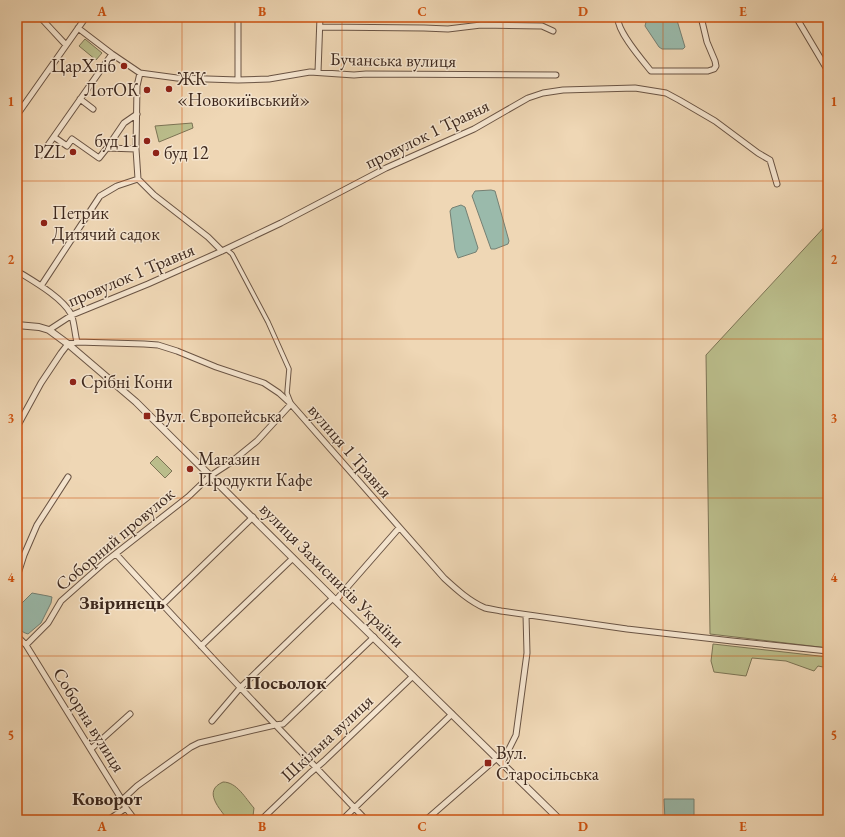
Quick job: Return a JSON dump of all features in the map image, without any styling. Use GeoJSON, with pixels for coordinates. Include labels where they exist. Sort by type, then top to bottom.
{"type":"FeatureCollection","features":[{"type":"Feature","properties":{"kind":"street"},"geometry":{"type":"LineString","coordinates":[[40,17],[66,45]]}},
{"type":"Feature","properties":{"kind":"street"},"geometry":{"type":"LineString","coordinates":[[17,115],[86,17]]}},
{"type":"Feature","properties":{"kind":"street"},"geometry":{"type":"LineString","coordinates":[[238,17],[238,80]]}},
{"type":"Feature","properties":{"kind":"street"},"geometry":{"type":"LineString","coordinates":[[318,72],[320,17]]}},
{"type":"Feature","properties":{"kind":"street"},"geometry":{"type":"LineString","coordinates":[[618,17],[617,22],[623,33],[651,71],[708,71],[714,69],[716,66],[700,17]]}},
{"type":"Feature","properties":{"kind":"street"},"geometry":{"type":"LineString","coordinates":[[796,17],[828,71]]}},
{"type":"Feature","properties":{"kind":"street"},"geometry":{"type":"LineString","coordinates":[[320,27],[448,29],[481,25],[542,26],[553,30]]}},
{"type":"Feature","properties":{"kind":"street","name":"Бучанська вулиця"},"geometry":{"type":"LineString","coordinates":[[78,28],[140,73],[177,78],[238,80],[269,79],[310,72],[354,75],[556,75]]}},
{"type":"Feature","properties":{"kind":"street"},"geometry":{"type":"LineString","coordinates":[[41,155],[112,54]]}},
{"type":"Feature","properties":{"kind":"street"},"geometry":{"type":"LineString","coordinates":[[140,73],[137,86],[136,149],[138,179],[154,195],[224,250],[232,254],[268,322],[289,369],[287,393],[291,404]]}},
{"type":"Feature","properties":{"kind":"street","name":"провулок 1 Травня"},"geometry":{"type":"LineString","coordinates":[[49,330],[72,315],[148,284],[224,250],[386,168],[474,129],[528,98],[543,93],[563,90],[635,88],[666,93],[715,121],[758,153],[770,160],[777,184]]}},
{"type":"Feature","properties":{"kind":"street"},"geometry":{"type":"LineString","coordinates":[[80,100],[93,109]]}},
{"type":"Feature","properties":{"kind":"street"},"geometry":{"type":"LineString","coordinates":[[54,136],[67,146],[72,139],[99,158],[124,123],[137,114]]}},
{"type":"Feature","properties":{"kind":"street"},"geometry":{"type":"LineString","coordinates":[[107,148],[136,149]]}},
{"type":"Feature","properties":{"kind":"street"},"geometry":{"type":"LineString","coordinates":[[41,286],[100,196],[116,186],[138,179]]}},
{"type":"Feature","properties":{"kind":"street"},"geometry":{"type":"LineString","coordinates":[[17,271],[56,297],[72,315],[77,342]]}},
{"type":"Feature","properties":{"kind":"street","name":"вулиця Захисників України"},"geometry":{"type":"LineString","coordinates":[[17,325],[39,327],[49,330],[68,344],[136,402],[334,599],[560,820]]}},
{"type":"Feature","properties":{"kind":"street","name":"вулиця 1 Травня"},"geometry":{"type":"LineString","coordinates":[[68,344],[77,342],[144,344],[158,346],[177,351],[216,367],[264,383],[279,393],[291,404],[444,578],[456,590],[485,608],[627,629],[828,651]]}},
{"type":"Feature","properties":{"kind":"street"},"geometry":{"type":"LineString","coordinates":[[17,427],[41,383],[68,344]]}},
{"type":"Feature","properties":{"kind":"street","name":"Соборний провулок"},"geometry":{"type":"LineString","coordinates":[[26,645],[48,624],[61,601],[105,562],[188,497],[210,476],[230,463],[257,441],[291,404]]}},
{"type":"Feature","properties":{"kind":"street"},"geometry":{"type":"LineString","coordinates":[[17,577],[24,555],[37,525],[68,476]]}},
{"type":"Feature","properties":{"kind":"street"},"geometry":{"type":"LineString","coordinates":[[162,605],[252,517]]}},
{"type":"Feature","properties":{"kind":"street"},"geometry":{"type":"LineString","coordinates":[[212,721],[240,688],[334,599],[399,528]]}},
{"type":"Feature","properties":{"kind":"street"},"geometry":{"type":"LineString","coordinates":[[116,554],[240,688],[366,820]]}},
{"type":"Feature","properties":{"kind":"street"},"geometry":{"type":"LineString","coordinates":[[201,646],[293,558]]}},
{"type":"Feature","properties":{"kind":"street"},"geometry":{"type":"LineString","coordinates":[[426,820],[500,761],[516,735],[526,653],[526,615]]}},
{"type":"Feature","properties":{"kind":"street","name":"Соборна вулиця"},"geometry":{"type":"LineString","coordinates":[[17,636],[26,645],[126,808],[135,820]]}},
{"type":"Feature","properties":{"kind":"street"},"geometry":{"type":"LineString","coordinates":[[122,800],[137,786],[191,747],[200,743],[283,724],[374,637]]}},
{"type":"Feature","properties":{"kind":"street","name":"Шкільна вулиця"},"geometry":{"type":"LineString","coordinates":[[261,820],[324,762],[413,676]]}},
{"type":"Feature","properties":{"kind":"street"},"geometry":{"type":"LineString","coordinates":[[91,749],[130,714]]}},
{"type":"Feature","properties":{"kind":"street"},"geometry":{"type":"LineString","coordinates":[[342,820],[452,714]]}},
{"type":"Feature","properties":{"kind":"street"},"geometry":{"type":"LineString","coordinates":[[108,820],[126,808]]}},
{"type":"Feature","properties":{"kind":"green space"},"geometry":{"type":"Polygon","coordinates":[[[85,39],[102,53],[96,60],[79,46],[85,39]]]}},
{"type":"Feature","properties":{"kind":"green space"},"geometry":{"type":"Polygon","coordinates":[[[192,123],[193,128],[159,142],[155,126],[192,123]]]}},
{"type":"Feature","properties":{"kind":"green space"},"geometry":{"type":"Polygon","coordinates":[[[828,223],[828,648],[710,634],[706,355],[828,223]]]}},
{"type":"Feature","properties":{"kind":"green space"},"geometry":{"type":"Polygon","coordinates":[[[157,456],[172,471],[165,478],[150,463],[157,456]]]}},
{"type":"Feature","properties":{"kind":"green space"},"geometry":{"type":"Polygon","coordinates":[[[713,644],[828,657],[828,668],[818,666],[814,671],[786,661],[752,658],[746,676],[714,672],[711,661],[713,644]]]}},
{"type":"Feature","properties":{"kind":"green space"},"geometry":{"type":"Polygon","coordinates":[[[223,782],[237,788],[254,808],[252,820],[228,820],[217,806],[213,795],[214,790],[223,782]]]}},
{"type":"Feature","properties":{"kind":"shaded area"},"geometry":{"type":"Polygon","coordinates":[[[659,17],[676,17],[685,47],[683,49],[662,49],[659,47],[645,26],[646,22],[659,17]]]}},
{"type":"Feature","properties":{"kind":"shaded area"},"geometry":{"type":"Polygon","coordinates":[[[475,191],[495,191],[509,241],[508,244],[495,249],[491,249],[472,196],[475,191]]]}},
{"type":"Feature","properties":{"kind":"shaded area"},"geometry":{"type":"Polygon","coordinates":[[[461,205],[465,207],[478,248],[476,252],[458,258],[455,250],[450,211],[452,208],[461,205]]]}},
{"type":"Feature","properties":{"kind":"shaded area"},"geometry":{"type":"Polygon","coordinates":[[[32,593],[52,597],[51,603],[41,623],[28,634],[20,630],[18,627],[17,608],[32,593]]]}},
{"type":"Feature","properties":{"kind":"shaded area"},"geometry":{"type":"Polygon","coordinates":[[[664,799],[694,799],[694,820],[665,820],[664,799]]]}},
{"type":"Feature","properties":{"kind":"place","name":"ЦарХліб"},"geometry":{"type":"Point","coordinates":[124,66]}},
{"type":"Feature","properties":{"kind":"place","name":"ЖК «Новокиївський»"},"geometry":{"type":"Point","coordinates":[169,89]}},
{"type":"Feature","properties":{"kind":"place","name":"ЛотОК"},"geometry":{"type":"Point","coordinates":[147,90]}},
{"type":"Feature","properties":{"kind":"place","name":"буд 11"},"geometry":{"type":"Point","coordinates":[147,141]}},
{"type":"Feature","properties":{"kind":"place","name":"PZL"},"geometry":{"type":"Point","coordinates":[73,152]}},
{"type":"Feature","properties":{"kind":"place","name":"буд 12"},"geometry":{"type":"Point","coordinates":[156,153]}},
{"type":"Feature","properties":{"kind":"place","name":"Петрик Дитячий садок"},"geometry":{"type":"Point","coordinates":[44,223]}},
{"type":"Feature","properties":{"kind":"place","name":"Срібні Кони"},"geometry":{"type":"Point","coordinates":[73,382]}},
{"type":"Feature","properties":{"kind":"place","name":"Вул. Європейська"},"geometry":{"type":"Point","coordinates":[147,416]}},
{"type":"Feature","properties":{"kind":"place","name":"Магазин Продукти Кафе"},"geometry":{"type":"Point","coordinates":[190,469]}},
{"type":"Feature","properties":{"kind":"place","name":"Вул. Старосільська"},"geometry":{"type":"Point","coordinates":[488,763]}},
{"type":"Feature","properties":{"kind":"district","name":"Звіринець"},"geometry":{"type":"Point","coordinates":[122,602]}},
{"type":"Feature","properties":{"kind":"district","name":"Посьолок"},"geometry":{"type":"Point","coordinates":[286,682]}},
{"type":"Feature","properties":{"kind":"district","name":"Коворот"},"geometry":{"type":"Point","coordinates":[107,798]}}]}
